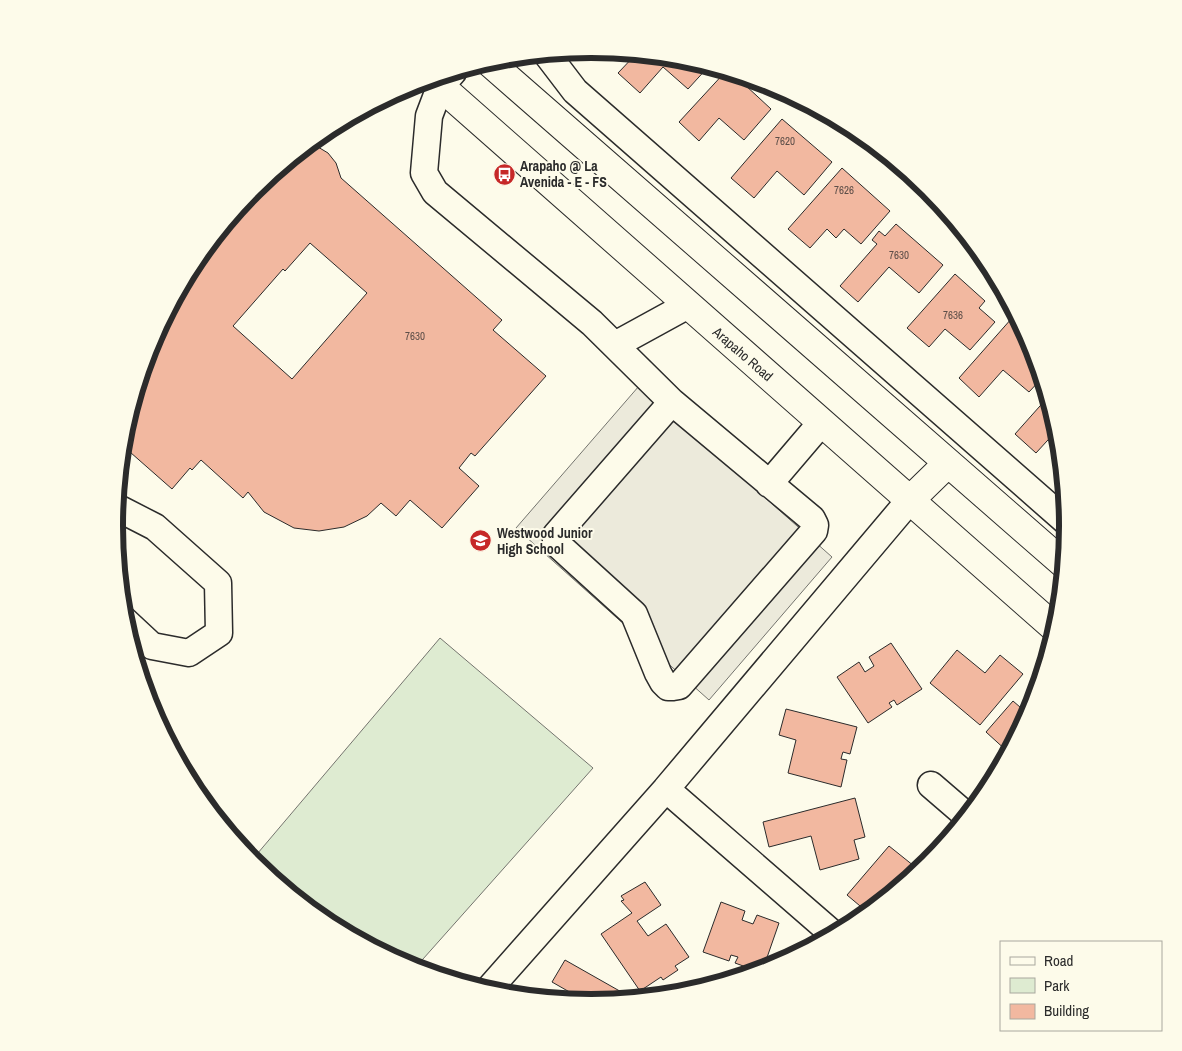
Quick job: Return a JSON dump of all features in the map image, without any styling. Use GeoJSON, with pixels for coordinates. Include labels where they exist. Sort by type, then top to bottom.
{"type":"FeatureCollection","features":[{"type":"Feature","properties":{"kind":"main road"},"geometry":{"type":"LineString","coordinates":[[495,67],[1058,559]]}},
{"type":"Feature","properties":{"kind":"main road","name":"Arapaho Road"},"geometry":{"type":"LineString","coordinates":[[443,81],[688,305],[1049,623]]}},
{"type":"Feature","properties":{"kind":"main road"},"geometry":{"type":"LineString","coordinates":[[909,501],[948,463]]}},
{"type":"Feature","properties":{"kind":"street"},"geometry":{"type":"LineString","coordinates":[[551,60],[575,91],[1059,515]]}},
{"type":"Feature","properties":{"kind":"street"},"geometry":{"type":"LineString","coordinates":[[440,82],[429,116],[424,173],[435,192],[592,323],[672,402],[812,519],[815,525],[814,531],[679,686],[668,687],[658,673],[634,614],[556,543],[556,535],[672,402]]}},
{"type":"Feature","properties":{"kind":"street"},"geometry":{"type":"LineString","coordinates":[[615,345],[688,305]]}},
{"type":"Feature","properties":{"kind":"street"},"geometry":{"type":"LineString","coordinates":[[769,484],[821,423]]}},
{"type":"Feature","properties":{"kind":"street"},"geometry":{"type":"LineString","coordinates":[[494,984],[666,789],[909,501]]}},
{"type":"Feature","properties":{"kind":"street"},"geometry":{"type":"LineString","coordinates":[[123,511],[154,526],[218,584],[219,633],[189,653],[152,646],[135,630]]}},
{"type":"Feature","properties":{"kind":"street"},"geometry":{"type":"LineString","coordinates":[[931,785],[961,811]]}},
{"type":"Feature","properties":{"kind":"street"},"geometry":{"type":"LineString","coordinates":[[666,789],[827,930]]}},
{"type":"Feature","properties":{"kind":"green space"},"geometry":{"type":"Polygon","coordinates":[[[440,638],[593,768],[421,961],[384,945],[331,915],[282,877],[258,853],[440,638]]]}},
{"type":"Feature","properties":{"kind":"shaded area"},"geometry":{"type":"Polygon","coordinates":[[[639,386],[832,557],[709,700],[516,528],[639,386]]]}},
{"type":"Feature","properties":{"kind":"building"},"geometry":{"type":"Polygon","coordinates":[[[630,60],[682,66],[704,71],[688,89],[663,67],[640,93],[618,73],[630,60]]]}},
{"type":"Feature","properties":{"kind":"building"},"geometry":{"type":"Polygon","coordinates":[[[721,76],[742,83],[771,109],[744,140],[719,118],[699,141],[679,122],[721,76]]]}},
{"type":"Feature","properties":{"kind":"building"},"geometry":{"type":"Polygon","coordinates":[[[782,119],[832,162],[804,195],[777,171],[754,198],[731,178],[782,119]]]}},
{"type":"Feature","properties":{"kind":"building"},"geometry":{"type":"Polygon","coordinates":[[[317,146],[328,153],[336,163],[341,178],[502,320],[493,330],[546,376],[475,456],[471,453],[459,468],[479,486],[442,528],[410,500],[396,516],[381,503],[367,516],[344,527],[319,531],[294,528],[264,512],[248,492],[243,498],[201,460],[192,470],[190,468],[172,489],[129,451],[139,404],[159,346],[186,291],[220,241],[260,195],[282,174],[317,146]],[[310,243],[285,271],[283,269],[233,326],[292,379],[367,293],[310,243]]]}},
{"type":"Feature","properties":{"kind":"building"},"geometry":{"type":"Polygon","coordinates":[[[842,168],[890,211],[861,244],[844,229],[836,238],[827,229],[810,248],[788,229],[842,168]]]}},
{"type":"Feature","properties":{"kind":"building"},"geometry":{"type":"Polygon","coordinates":[[[896,224],[943,265],[919,293],[889,267],[858,302],[840,286],[877,244],[872,240],[879,231],[885,236],[896,224]]]}},
{"type":"Feature","properties":{"kind":"building"},"geometry":{"type":"Polygon","coordinates":[[[955,274],[985,301],[979,308],[995,322],[970,350],[945,329],[929,347],[907,328],[955,274]]]}},
{"type":"Feature","properties":{"kind":"building"},"geometry":{"type":"Polygon","coordinates":[[[1011,319],[1037,384],[1029,392],[1003,370],[979,397],[959,378],[1011,319]]]}},
{"type":"Feature","properties":{"kind":"building"},"geometry":{"type":"Polygon","coordinates":[[[1043,403],[1051,437],[1036,453],[1015,434],[1043,403]]]}},
{"type":"Feature","properties":{"kind":"building"},"geometry":{"type":"Polygon","coordinates":[[[891,643],[922,689],[897,705],[894,700],[889,703],[892,707],[868,723],[837,677],[859,662],[865,672],[874,666],[869,657],[891,643]]]}},
{"type":"Feature","properties":{"kind":"building"},"geometry":{"type":"Polygon","coordinates":[[[957,650],[985,673],[1000,655],[1023,674],[980,725],[930,683],[957,650]]]}},
{"type":"Feature","properties":{"kind":"building"},"geometry":{"type":"Polygon","coordinates":[[[1013,701],[1022,708],[1003,747],[986,732],[1013,701]]]}},
{"type":"Feature","properties":{"kind":"building"},"geometry":{"type":"Polygon","coordinates":[[[786,709],[857,727],[850,754],[843,752],[842,755],[841,759],[847,760],[841,787],[788,773],[796,740],[779,735],[786,709]]]}},
{"type":"Feature","properties":{"kind":"building"},"geometry":{"type":"Polygon","coordinates":[[[855,798],[865,837],[854,840],[859,859],[820,870],[811,836],[769,847],[763,822],[855,798]]]}},
{"type":"Feature","properties":{"kind":"building"},"geometry":{"type":"Polygon","coordinates":[[[889,846],[913,865],[862,907],[847,895],[889,846]]]}},
{"type":"Feature","properties":{"kind":"building"},"geometry":{"type":"Polygon","coordinates":[[[645,882],[661,905],[637,921],[648,936],[666,924],[689,957],[675,966],[678,970],[663,980],[661,977],[641,990],[639,990],[601,934],[632,913],[621,901],[624,900],[621,896],[645,882]]]}},
{"type":"Feature","properties":{"kind":"building"},"geometry":{"type":"Polygon","coordinates":[[[721,902],[745,911],[742,920],[753,924],[757,915],[779,923],[766,959],[746,967],[735,963],[738,957],[731,955],[729,961],[703,952],[721,902]]]}},
{"type":"Feature","properties":{"kind":"building"},"geometry":{"type":"Polygon","coordinates":[[[565,960],[621,992],[591,994],[571,993],[552,982],[565,960]]]}},
{"type":"Feature","properties":{"kind":"place","name":"Arapaho @ La Avenida - E - FS"},"geometry":{"type":"Point","coordinates":[504,174]}},
{"type":"Feature","properties":{"kind":"place","name":"Westwood Junior High School"},"geometry":{"type":"Point","coordinates":[481,541]}}]}
